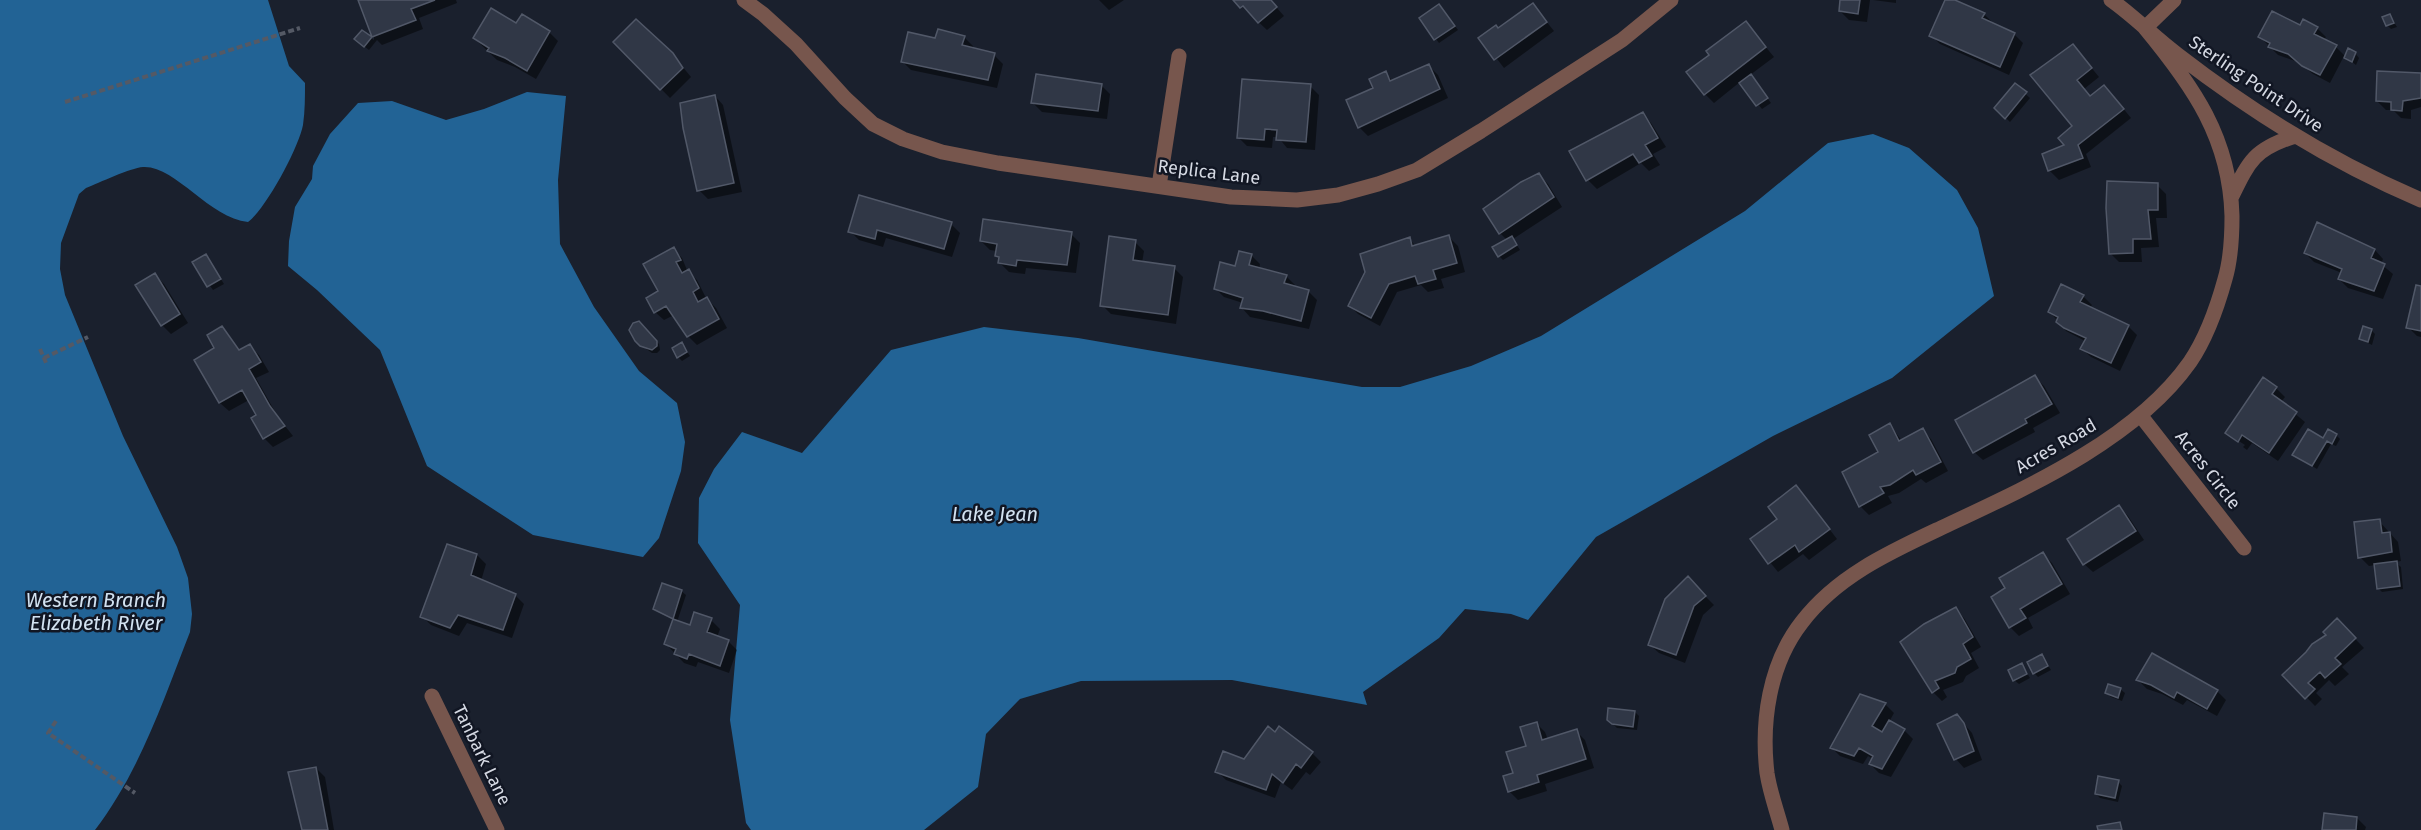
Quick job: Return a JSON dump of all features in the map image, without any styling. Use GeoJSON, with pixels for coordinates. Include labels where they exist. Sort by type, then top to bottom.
{"type":"FeatureCollection","features":[{"type":"Feature","properties":{"kind":"street","name":"Replica Lane"},"geometry":{"type":"LineString","coordinates":[[744,0],[796,44],[845,98],[873,124],[903,139],[942,152],[998,163],[1256,200],[1297,200],[1338,195],[1417,170],[1622,40],[1671,0]]}},
{"type":"Feature","properties":{"kind":"street"},"geometry":{"type":"LineString","coordinates":[[2145,28],[2174,0]]}},
{"type":"Feature","properties":{"kind":"street","name":"Sterling Point Drive"},"geometry":{"type":"LineString","coordinates":[[2113,1],[2177,54],[2248,107],[2324,153],[2421,200]]}},
{"type":"Feature","properties":{"kind":"street","name":"Acres Road"},"geometry":{"type":"LineString","coordinates":[[1782,830],[1767,775],[1765,751],[1767,708],[1774,677],[1785,649],[1801,623],[1821,601],[1851,576],[1884,555],[1989,506],[2051,472],[2141,416],[2164,394],[2191,361],[2216,310],[2228,269],[2232,234],[2231,198],[2227,170],[2217,136],[2205,111],[2180,71],[2145,28]]}},
{"type":"Feature","properties":{"kind":"street"},"geometry":{"type":"LineString","coordinates":[[1160,186],[1179,56]]}},
{"type":"Feature","properties":{"kind":"street"},"geometry":{"type":"LineString","coordinates":[[2231,198],[2247,165],[2270,144],[2295,136]]}},
{"type":"Feature","properties":{"kind":"street","name":"Acres Circle"},"geometry":{"type":"LineString","coordinates":[[2141,416],[2244,548]]}},
{"type":"Feature","properties":{"kind":"street","name":"Tanbark Lane"},"geometry":{"type":"LineString","coordinates":[[432,696],[497,830]]}},
{"type":"Feature","properties":{"kind":"path"},"geometry":{"type":"LineString","coordinates":[[65,102],[300,28]]}},
{"type":"Feature","properties":{"kind":"path"},"geometry":{"type":"LineString","coordinates":[[44,358],[88,338]]}},
{"type":"Feature","properties":{"kind":"path"},"geometry":{"type":"LineString","coordinates":[[40,349],[47,365]]}},
{"type":"Feature","properties":{"kind":"path"},"geometry":{"type":"LineString","coordinates":[[56,721],[48,733],[135,793]]}},
{"type":"Feature","properties":{"kind":"water","name":"Western Branch Elizabeth River"},"geometry":{"type":"Polygon","coordinates":[[[0,0],[268,0],[289,66],[305,83],[303,125],[295,148],[264,204],[248,222],[220,211],[167,174],[143,167],[106,179],[86,188],[79,194],[61,243],[60,269],[65,295],[123,436],[177,547],[188,578],[192,614],[190,632],[138,760],[95,830],[0,830],[0,0]]]}},
{"type":"Feature","properties":{"kind":"water"},"geometry":{"type":"Polygon","coordinates":[[[527,92],[566,96],[558,180],[560,244],[594,307],[639,371],[677,403],[685,442],[681,471],[659,538],[643,557],[533,535],[427,466],[380,350],[317,290],[288,266],[289,241],[295,207],[312,179],[313,166],[330,134],[358,103],[392,101],[446,120],[484,109],[527,92]]]}},
{"type":"Feature","properties":{"kind":"water","name":"Lake Jean"},"geometry":{"type":"Polygon","coordinates":[[[1873,134],[1909,148],[1957,190],[1978,228],[1994,296],[1892,378],[1773,436],[1596,537],[1528,620],[1511,614],[1465,609],[1439,638],[1363,692],[1367,705],[1232,680],[1081,681],[1020,699],[986,734],[978,787],[924,830],[751,830],[746,823],[730,720],[740,605],[698,543],[699,498],[714,469],[742,432],[802,453],[891,350],[984,327],[1078,338],[1362,387],[1400,387],[1471,366],[1541,336],[1745,211],[1828,143],[1873,134]]]}},
{"type":"Feature","properties":{"kind":"building"},"geometry":{"type":"Polygon","coordinates":[[[358,0],[435,0],[411,9],[416,20],[372,37],[358,0]]]}},
{"type":"Feature","properties":{"kind":"building"},"geometry":{"type":"Polygon","coordinates":[[[1233,0],[1271,0],[1277,7],[1258,23],[1243,6],[1240,8],[1233,0]]]}},
{"type":"Feature","properties":{"kind":"building"},"geometry":{"type":"Polygon","coordinates":[[[1840,0],[1860,0],[1858,14],[1839,11],[1840,0]]]}},
{"type":"Feature","properties":{"kind":"building"},"geometry":{"type":"Polygon","coordinates":[[[1945,0],[1955,0],[1985,13],[1982,18],[2015,33],[2000,67],[1929,36],[1945,0]]]}},
{"type":"Feature","properties":{"kind":"building"},"geometry":{"type":"Polygon","coordinates":[[[1533,3],[1547,22],[1494,60],[1478,38],[1496,25],[1498,28],[1533,3]]]}},
{"type":"Feature","properties":{"kind":"building"},"geometry":{"type":"Polygon","coordinates":[[[1439,4],[1455,26],[1434,40],[1419,18],[1439,4]]]}},
{"type":"Feature","properties":{"kind":"building"},"geometry":{"type":"Polygon","coordinates":[[[491,8],[516,23],[522,14],[550,31],[527,71],[487,51],[489,48],[473,38],[491,8]]]}},
{"type":"Feature","properties":{"kind":"building"},"geometry":{"type":"Polygon","coordinates":[[[2272,11],[2300,25],[2303,19],[2318,27],[2314,34],[2337,45],[2320,75],[2302,66],[2288,54],[2268,47],[2270,43],[2258,37],[2272,11]]]}},
{"type":"Feature","properties":{"kind":"building"},"geometry":{"type":"Polygon","coordinates":[[[2390,14],[2394,23],[2386,26],[2382,17],[2390,14]]]}},
{"type":"Feature","properties":{"kind":"building"},"geometry":{"type":"Polygon","coordinates":[[[636,19],[673,53],[683,68],[660,90],[613,42],[636,19]]]}},
{"type":"Feature","properties":{"kind":"building"},"geometry":{"type":"Polygon","coordinates":[[[1746,21],[1766,47],[1704,95],[1686,72],[1709,55],[1706,51],[1746,21]]]}},
{"type":"Feature","properties":{"kind":"building"},"geometry":{"type":"Polygon","coordinates":[[[938,29],[965,36],[962,45],[995,53],[988,80],[901,62],[908,32],[935,38],[938,29]]]}},
{"type":"Feature","properties":{"kind":"building"},"geometry":{"type":"Polygon","coordinates":[[[362,30],[372,37],[364,47],[354,39],[362,30]]]}},
{"type":"Feature","properties":{"kind":"building"},"geometry":{"type":"Polygon","coordinates":[[[2073,44],[2092,68],[2077,80],[2090,96],[2104,85],[2124,109],[2078,145],[2083,158],[2048,171],[2042,154],[2064,145],[2058,138],[2072,126],[2030,75],[2073,44]]]}},
{"type":"Feature","properties":{"kind":"building"},"geometry":{"type":"Polygon","coordinates":[[[2348,48],[2356,52],[2352,62],[2344,58],[2348,48]]]}},
{"type":"Feature","properties":{"kind":"building"},"geometry":{"type":"Polygon","coordinates":[[[1429,64],[1440,89],[1358,128],[1346,100],[1373,88],[1369,79],[1386,71],[1390,81],[1429,64]]]}},
{"type":"Feature","properties":{"kind":"building"},"geometry":{"type":"Polygon","coordinates":[[[2377,71],[2421,73],[2421,98],[2403,101],[2402,111],[2391,110],[2391,102],[2376,101],[2377,71]]]}},
{"type":"Feature","properties":{"kind":"building"},"geometry":{"type":"Polygon","coordinates":[[[1036,74],[1102,84],[1098,111],[1031,103],[1036,74]]]}},
{"type":"Feature","properties":{"kind":"building"},"geometry":{"type":"Polygon","coordinates":[[[1751,74],[1768,98],[1756,106],[1739,83],[1751,74]]]}},
{"type":"Feature","properties":{"kind":"building"},"geometry":{"type":"Polygon","coordinates":[[[1242,79],[1311,84],[1306,142],[1276,140],[1277,130],[1265,129],[1264,140],[1237,138],[1242,79]]]}},
{"type":"Feature","properties":{"kind":"building"},"geometry":{"type":"Polygon","coordinates":[[[2015,83],[2027,92],[2005,119],[1994,108],[2015,83]]]}},
{"type":"Feature","properties":{"kind":"building"},"geometry":{"type":"Polygon","coordinates":[[[715,95],[734,183],[697,191],[680,103],[715,95]]]}},
{"type":"Feature","properties":{"kind":"building"},"geometry":{"type":"Polygon","coordinates":[[[1643,112],[1658,138],[1645,145],[1652,156],[1639,163],[1633,154],[1586,181],[1569,151],[1643,112]]]}},
{"type":"Feature","properties":{"kind":"building"},"geometry":{"type":"Polygon","coordinates":[[[1539,173],[1554,197],[1499,234],[1483,209],[1521,182],[1539,173]]]}},
{"type":"Feature","properties":{"kind":"building"},"geometry":{"type":"Polygon","coordinates":[[[2107,181],[2158,183],[2158,210],[2148,210],[2151,239],[2133,239],[2133,253],[2109,254],[2107,181]]]}},
{"type":"Feature","properties":{"kind":"building"},"geometry":{"type":"Polygon","coordinates":[[[859,195],[952,222],[944,249],[877,230],[875,239],[848,232],[859,195]]]}},
{"type":"Feature","properties":{"kind":"building"},"geometry":{"type":"Polygon","coordinates":[[[983,219],[1072,232],[1067,265],[1017,260],[1016,266],[998,263],[999,257],[995,256],[997,244],[980,241],[983,219]]]}},
{"type":"Feature","properties":{"kind":"building"},"geometry":{"type":"Polygon","coordinates":[[[2317,222],[2375,249],[2371,258],[2385,264],[2374,291],[2338,279],[2342,269],[2304,253],[2317,222]]]}},
{"type":"Feature","properties":{"kind":"building"},"geometry":{"type":"Polygon","coordinates":[[[1449,235],[1457,263],[1433,270],[1436,279],[1418,284],[1415,276],[1389,284],[1371,318],[1348,306],[1365,272],[1360,254],[1410,237],[1412,246],[1449,235]]]}},
{"type":"Feature","properties":{"kind":"building"},"geometry":{"type":"Polygon","coordinates":[[[1109,236],[1136,240],[1133,260],[1175,266],[1168,315],[1100,306],[1109,236]]]}},
{"type":"Feature","properties":{"kind":"building"},"geometry":{"type":"Polygon","coordinates":[[[1512,236],[1517,245],[1498,257],[1492,247],[1512,236]]]}},
{"type":"Feature","properties":{"kind":"building"},"geometry":{"type":"Polygon","coordinates":[[[674,247],[681,260],[676,262],[682,273],[689,269],[699,288],[693,292],[698,302],[707,297],[719,319],[687,337],[666,306],[654,313],[646,298],[658,291],[643,264],[674,247]]]}},
{"type":"Feature","properties":{"kind":"building"},"geometry":{"type":"Polygon","coordinates":[[[1239,251],[1252,254],[1249,265],[1287,275],[1284,283],[1309,290],[1301,321],[1263,311],[1240,308],[1243,298],[1214,289],[1220,262],[1235,266],[1239,251]]]}},
{"type":"Feature","properties":{"kind":"building"},"geometry":{"type":"Polygon","coordinates":[[[206,254],[221,279],[207,287],[192,262],[206,254]]]}},
{"type":"Feature","properties":{"kind":"building"},"geometry":{"type":"Polygon","coordinates":[[[155,273],[180,314],[161,326],[135,285],[155,273]]]}},
{"type":"Feature","properties":{"kind":"building"},"geometry":{"type":"Polygon","coordinates":[[[2061,284],[2084,295],[2080,302],[2129,325],[2111,363],[2080,349],[2086,338],[2064,328],[2056,322],[2058,317],[2048,312],[2061,284]]]}},
{"type":"Feature","properties":{"kind":"building"},"geometry":{"type":"Polygon","coordinates":[[[2416,285],[2421,286],[2421,331],[2406,328],[2416,285]]]}},
{"type":"Feature","properties":{"kind":"building"},"geometry":{"type":"Polygon","coordinates":[[[639,321],[657,341],[657,346],[652,350],[640,346],[629,330],[633,323],[639,321]]]}},
{"type":"Feature","properties":{"kind":"building"},"geometry":{"type":"Polygon","coordinates":[[[222,326],[239,350],[250,344],[261,362],[249,369],[270,406],[285,426],[263,439],[251,418],[256,415],[242,390],[219,403],[194,360],[214,348],[207,335],[222,326]]]}},
{"type":"Feature","properties":{"kind":"building"},"geometry":{"type":"Polygon","coordinates":[[[2363,326],[2372,329],[2368,342],[2359,339],[2363,326]]]}},
{"type":"Feature","properties":{"kind":"building"},"geometry":{"type":"Polygon","coordinates":[[[682,342],[687,352],[677,358],[672,348],[682,342]]]}},
{"type":"Feature","properties":{"kind":"building"},"geometry":{"type":"Polygon","coordinates":[[[2035,375],[2052,404],[2025,419],[2027,423],[1973,453],[1955,420],[2035,375]]]}},
{"type":"Feature","properties":{"kind":"building"},"geometry":{"type":"Polygon","coordinates":[[[2263,377],[2277,387],[2272,394],[2297,412],[2269,453],[2242,435],[2238,442],[2225,433],[2263,377]]]}},
{"type":"Feature","properties":{"kind":"building"},"geometry":{"type":"Polygon","coordinates":[[[1890,423],[1899,441],[1923,428],[1941,462],[1916,475],[1913,470],[1890,485],[1880,487],[1884,493],[1859,507],[1842,472],[1878,452],[1869,435],[1890,423]]]}},
{"type":"Feature","properties":{"kind":"building"},"geometry":{"type":"Polygon","coordinates":[[[2308,429],[2323,438],[2328,429],[2337,434],[2332,444],[2327,441],[2312,466],[2292,455],[2308,429]]]}},
{"type":"Feature","properties":{"kind":"building"},"geometry":{"type":"Polygon","coordinates":[[[1796,485],[1830,529],[1799,552],[1795,545],[1768,564],[1750,539],[1777,519],[1768,507],[1796,485]]]}},
{"type":"Feature","properties":{"kind":"building"},"geometry":{"type":"Polygon","coordinates":[[[2119,505],[2136,531],[2083,565],[2067,539],[2119,505]]]}},
{"type":"Feature","properties":{"kind":"building"},"geometry":{"type":"Polygon","coordinates":[[[2380,519],[2382,533],[2390,532],[2392,552],[2358,558],[2354,522],[2380,519]]]}},
{"type":"Feature","properties":{"kind":"building"},"geometry":{"type":"Polygon","coordinates":[[[447,544],[477,554],[471,575],[516,594],[503,630],[458,615],[450,628],[420,617],[447,544]]]}},
{"type":"Feature","properties":{"kind":"building"},"geometry":{"type":"Polygon","coordinates":[[[2043,552],[2062,584],[2020,609],[2026,618],[2009,628],[1991,597],[2005,588],[1999,578],[2043,552]]]}},
{"type":"Feature","properties":{"kind":"building"},"geometry":{"type":"Polygon","coordinates":[[[2397,561],[2400,586],[2377,589],[2374,564],[2397,561]]]}},
{"type":"Feature","properties":{"kind":"building"},"geometry":{"type":"Polygon","coordinates":[[[1688,576],[1706,596],[1694,606],[1676,655],[1648,645],[1665,599],[1688,576]]]}},
{"type":"Feature","properties":{"kind":"building"},"geometry":{"type":"Polygon","coordinates":[[[662,583],[682,590],[673,619],[653,609],[662,583]]]}},
{"type":"Feature","properties":{"kind":"building"},"geometry":{"type":"Polygon","coordinates":[[[1956,607],[1973,637],[1963,644],[1971,659],[1957,667],[1955,673],[1935,681],[1939,688],[1932,693],[1900,642],[1924,624],[1956,607]]]}},
{"type":"Feature","properties":{"kind":"building"},"geometry":{"type":"Polygon","coordinates":[[[694,612],[712,618],[707,632],[729,640],[720,666],[689,654],[687,659],[674,654],[676,649],[664,644],[673,619],[690,625],[694,612]]]}},
{"type":"Feature","properties":{"kind":"building"},"geometry":{"type":"Polygon","coordinates":[[[2337,618],[2356,638],[2335,658],[2341,664],[2325,678],[2320,672],[2308,683],[2315,689],[2305,699],[2282,675],[2312,644],[2326,635],[2323,632],[2337,618]]]}},
{"type":"Feature","properties":{"kind":"building"},"geometry":{"type":"Polygon","coordinates":[[[2152,653],[2218,690],[2207,709],[2177,692],[2174,698],[2151,685],[2136,680],[2152,653]]]}},
{"type":"Feature","properties":{"kind":"building"},"geometry":{"type":"Polygon","coordinates":[[[2042,654],[2048,666],[2033,674],[2027,662],[2042,654]]]}},
{"type":"Feature","properties":{"kind":"building"},"geometry":{"type":"Polygon","coordinates":[[[2022,663],[2027,674],[2013,681],[2008,670],[2022,663]]]}},
{"type":"Feature","properties":{"kind":"building"},"geometry":{"type":"Polygon","coordinates":[[[2108,684],[2121,688],[2118,698],[2105,693],[2108,684]]]}},
{"type":"Feature","properties":{"kind":"building"},"geometry":{"type":"Polygon","coordinates":[[[1860,694],[1886,703],[1872,726],[1882,732],[1889,720],[1905,729],[1882,769],[1869,764],[1873,756],[1859,748],[1854,756],[1830,748],[1860,694]]]}},
{"type":"Feature","properties":{"kind":"building"},"geometry":{"type":"Polygon","coordinates":[[[1608,708],[1635,711],[1633,727],[1612,724],[1607,720],[1608,708]]]}},
{"type":"Feature","properties":{"kind":"building"},"geometry":{"type":"Polygon","coordinates":[[[1957,714],[1964,723],[1974,751],[1954,760],[1937,724],[1957,714]]]}},
{"type":"Feature","properties":{"kind":"building"},"geometry":{"type":"Polygon","coordinates":[[[1537,722],[1542,740],[1577,729],[1586,759],[1537,775],[1539,782],[1508,792],[1503,776],[1513,773],[1506,752],[1526,746],[1520,727],[1537,722]]]}},
{"type":"Feature","properties":{"kind":"building"},"geometry":{"type":"Polygon","coordinates":[[[1268,726],[1275,732],[1279,726],[1313,752],[1301,768],[1296,764],[1283,783],[1272,774],[1266,790],[1215,772],[1223,751],[1244,759],[1268,726]]]}},
{"type":"Feature","properties":{"kind":"building"},"geometry":{"type":"Polygon","coordinates":[[[316,767],[328,830],[302,830],[288,772],[316,767]]]}},
{"type":"Feature","properties":{"kind":"building"},"geometry":{"type":"Polygon","coordinates":[[[2098,776],[2119,780],[2115,798],[2095,794],[2098,776]]]}},
{"type":"Feature","properties":{"kind":"building"},"geometry":{"type":"Polygon","coordinates":[[[2324,813],[2357,817],[2356,830],[2322,830],[2324,813]]]}},
{"type":"Feature","properties":{"kind":"building"},"geometry":{"type":"Polygon","coordinates":[[[2120,822],[2122,830],[2098,830],[2097,826],[2120,822]]]}}]}
